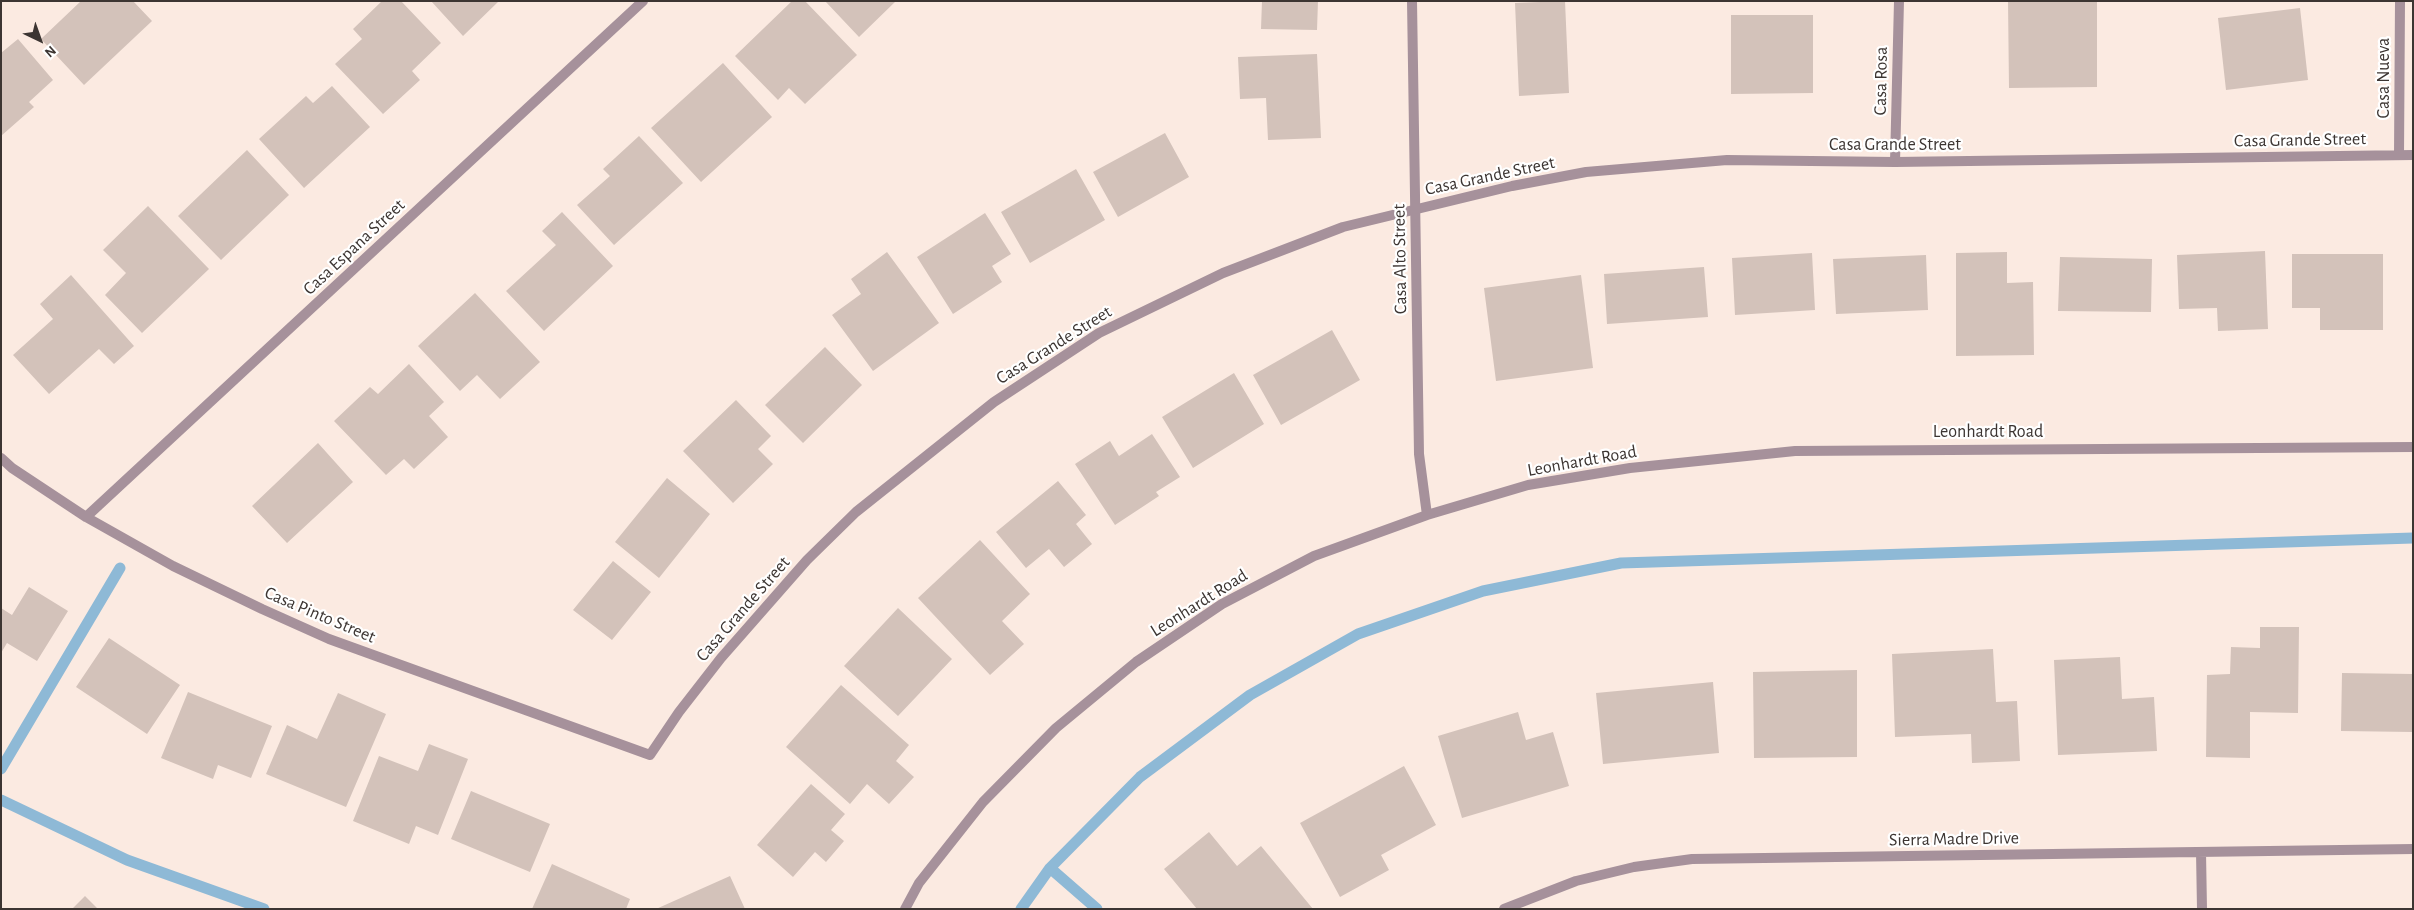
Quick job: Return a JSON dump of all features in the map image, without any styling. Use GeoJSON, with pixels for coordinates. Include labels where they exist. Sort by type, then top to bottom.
{"type":"FeatureCollection","features":[{"type":"Feature","properties":{"kind":"street","name":"Casa Espana Street"},"geometry":{"type":"LineString","coordinates":[[86,518],[643,1]]}},
{"type":"Feature","properties":{"kind":"street","name":"Casa Alto Street"},"geometry":{"type":"LineString","coordinates":[[1412,1],[1419,454],[1427,515]]}},
{"type":"Feature","properties":{"kind":"street","name":"Casa Rosa"},"geometry":{"type":"LineString","coordinates":[[1895,162],[1899,1]]}},
{"type":"Feature","properties":{"kind":"street","name":"Casa Nueva"},"geometry":{"type":"LineString","coordinates":[[2399,155],[2400,1]]}},
{"type":"Feature","properties":{"kind":"street","name":"Casa Grande Street"},"geometry":{"type":"LineString","coordinates":[[650,755],[679,712],[721,658],[807,560],[856,512],[994,402],[1099,333],[1222,273],[1343,227],[1416,208],[1586,172],[1727,160],[1895,162],[2413,155]]}},
{"type":"Feature","properties":{"kind":"street","name":"Leonhardt Road"},"geometry":{"type":"LineString","coordinates":[[905,909],[919,883],[984,802],[1056,728],[1136,662],[1222,604],[1314,556],[1427,515],[1528,485],[1630,468],[1795,451],[2413,447]]}},
{"type":"Feature","properties":{"kind":"street","name":"Casa Pinto Street"},"geometry":{"type":"LineString","coordinates":[[1,458],[12,468],[86,518],[173,566],[329,639],[650,755]]}},
{"type":"Feature","properties":{"kind":"street","name":"Sierra Madre Drive"},"geometry":{"type":"LineString","coordinates":[[1504,909],[1576,881],[1634,867],[1692,859],[2413,849]]}},
{"type":"Feature","properties":{"kind":"street"},"geometry":{"type":"LineString","coordinates":[[2201,852],[2202,909]]}},
{"type":"Feature","properties":{"kind":"building"},"geometry":{"type":"Polygon","coordinates":[[[81,1],[133,1],[152,21],[84,85],[41,39],[81,1]]]}},
{"type":"Feature","properties":{"kind":"building"},"geometry":{"type":"Polygon","coordinates":[[[382,1],[401,1],[441,43],[412,71],[420,80],[383,114],[335,64],[362,39],[353,29],[382,1]]]}},
{"type":"Feature","properties":{"kind":"building"},"geometry":{"type":"Polygon","coordinates":[[[431,1],[499,1],[463,36],[431,1]]]}},
{"type":"Feature","properties":{"kind":"building"},"geometry":{"type":"Polygon","coordinates":[[[792,1],[805,1],[857,55],[805,104],[789,88],[778,100],[735,56],[792,1]]]}},
{"type":"Feature","properties":{"kind":"building"},"geometry":{"type":"Polygon","coordinates":[[[825,1],[896,1],[859,37],[825,1]]]}},
{"type":"Feature","properties":{"kind":"building"},"geometry":{"type":"Polygon","coordinates":[[[1262,1],[1318,1],[1317,30],[1261,29],[1262,1]]]}},
{"type":"Feature","properties":{"kind":"building"},"geometry":{"type":"Polygon","coordinates":[[[1565,1],[1569,93],[1519,96],[1515,3],[1565,1]]]}},
{"type":"Feature","properties":{"kind":"building"},"geometry":{"type":"Polygon","coordinates":[[[2008,1],[2097,1],[2097,87],[2009,88],[2008,1]]]}},
{"type":"Feature","properties":{"kind":"building"},"geometry":{"type":"Polygon","coordinates":[[[2300,8],[2308,80],[2226,90],[2218,18],[2300,8]]]}},
{"type":"Feature","properties":{"kind":"building"},"geometry":{"type":"Polygon","coordinates":[[[1731,15],[1813,15],[1813,93],[1731,94],[1731,15]]]}},
{"type":"Feature","properties":{"kind":"building"},"geometry":{"type":"Polygon","coordinates":[[[18,39],[53,80],[29,102],[34,107],[1,136],[1,53],[18,39]]]}},
{"type":"Feature","properties":{"kind":"building"},"geometry":{"type":"Polygon","coordinates":[[[1317,54],[1321,138],[1268,140],[1266,98],[1240,99],[1238,57],[1317,54]]]}},
{"type":"Feature","properties":{"kind":"building"},"geometry":{"type":"Polygon","coordinates":[[[723,63],[772,117],[701,182],[651,128],[723,63]]]}},
{"type":"Feature","properties":{"kind":"building"},"geometry":{"type":"Polygon","coordinates":[[[332,86],[370,127],[304,188],[259,139],[306,96],[313,103],[332,86]]]}},
{"type":"Feature","properties":{"kind":"building"},"geometry":{"type":"Polygon","coordinates":[[[1165,133],[1189,177],[1118,217],[1093,172],[1165,133]]]}},
{"type":"Feature","properties":{"kind":"building"},"geometry":{"type":"Polygon","coordinates":[[[639,136],[683,183],[614,245],[577,205],[610,176],[603,169],[639,136]]]}},
{"type":"Feature","properties":{"kind":"building"},"geometry":{"type":"Polygon","coordinates":[[[247,150],[289,195],[221,260],[178,216],[247,150]]]}},
{"type":"Feature","properties":{"kind":"building"},"geometry":{"type":"Polygon","coordinates":[[[1076,169],[1105,220],[1030,263],[1001,212],[1076,169]]]}},
{"type":"Feature","properties":{"kind":"building"},"geometry":{"type":"Polygon","coordinates":[[[148,206],[209,269],[142,333],[105,295],[126,273],[103,250],[148,206]]]}},
{"type":"Feature","properties":{"kind":"building"},"geometry":{"type":"Polygon","coordinates":[[[562,212],[613,266],[544,331],[506,291],[556,245],[542,231],[562,212]]]}},
{"type":"Feature","properties":{"kind":"building"},"geometry":{"type":"Polygon","coordinates":[[[985,213],[1011,254],[992,266],[1002,282],[953,314],[917,257],[985,213]]]}},
{"type":"Feature","properties":{"kind":"building"},"geometry":{"type":"Polygon","coordinates":[[[2265,251],[2268,329],[2218,331],[2217,308],[2179,309],[2177,255],[2265,251]]]}},
{"type":"Feature","properties":{"kind":"building"},"geometry":{"type":"Polygon","coordinates":[[[887,252],[939,323],[873,371],[832,315],[861,294],[851,279],[887,252]]]}},
{"type":"Feature","properties":{"kind":"building"},"geometry":{"type":"Polygon","coordinates":[[[2007,252],[2007,283],[2033,282],[2034,355],[1956,356],[1956,253],[2007,252]]]}},
{"type":"Feature","properties":{"kind":"building"},"geometry":{"type":"Polygon","coordinates":[[[1812,253],[1815,310],[1735,315],[1732,258],[1812,253]]]}},
{"type":"Feature","properties":{"kind":"building"},"geometry":{"type":"Polygon","coordinates":[[[2292,254],[2383,254],[2383,330],[2320,330],[2320,308],[2292,308],[2292,254]]]}},
{"type":"Feature","properties":{"kind":"building"},"geometry":{"type":"Polygon","coordinates":[[[1926,255],[1928,310],[1836,314],[1833,259],[1926,255]]]}},
{"type":"Feature","properties":{"kind":"building"},"geometry":{"type":"Polygon","coordinates":[[[2060,257],[2152,259],[2151,312],[2058,311],[2060,257]]]}},
{"type":"Feature","properties":{"kind":"building"},"geometry":{"type":"Polygon","coordinates":[[[1704,267],[1708,317],[1607,324],[1604,274],[1704,267]]]}},
{"type":"Feature","properties":{"kind":"building"},"geometry":{"type":"Polygon","coordinates":[[[71,275],[134,346],[114,364],[99,349],[49,394],[13,355],[53,319],[40,304],[71,275]]]}},
{"type":"Feature","properties":{"kind":"building"},"geometry":{"type":"Polygon","coordinates":[[[1581,275],[1593,368],[1496,381],[1484,288],[1581,275]]]}},
{"type":"Feature","properties":{"kind":"building"},"geometry":{"type":"Polygon","coordinates":[[[475,293],[540,362],[500,399],[477,375],[460,391],[418,346],[475,293]]]}},
{"type":"Feature","properties":{"kind":"building"},"geometry":{"type":"Polygon","coordinates":[[[1332,330],[1360,380],[1281,425],[1253,375],[1332,330]]]}},
{"type":"Feature","properties":{"kind":"building"},"geometry":{"type":"Polygon","coordinates":[[[825,347],[862,385],[803,443],[765,405],[825,347]]]}},
{"type":"Feature","properties":{"kind":"building"},"geometry":{"type":"Polygon","coordinates":[[[409,364],[444,402],[429,416],[448,437],[414,469],[404,459],[386,475],[334,421],[370,387],[378,394],[409,364]]]}},
{"type":"Feature","properties":{"kind":"building"},"geometry":{"type":"Polygon","coordinates":[[[1234,373],[1264,424],[1193,468],[1162,417],[1234,373]]]}},
{"type":"Feature","properties":{"kind":"building"},"geometry":{"type":"Polygon","coordinates":[[[736,400],[771,436],[758,449],[773,464],[733,503],[683,451],[736,400]]]}},
{"type":"Feature","properties":{"kind":"building"},"geometry":{"type":"Polygon","coordinates":[[[1152,434],[1180,477],[1156,492],[1159,496],[1115,525],[1075,464],[1110,441],[1119,456],[1152,434]]]}},
{"type":"Feature","properties":{"kind":"building"},"geometry":{"type":"Polygon","coordinates":[[[318,443],[353,482],[287,543],[252,506],[318,443]]]}},
{"type":"Feature","properties":{"kind":"building"},"geometry":{"type":"Polygon","coordinates":[[[667,478],[710,514],[659,578],[615,542],[667,478]]]}},
{"type":"Feature","properties":{"kind":"building"},"geometry":{"type":"Polygon","coordinates":[[[1058,481],[1086,515],[1076,524],[1092,544],[1064,567],[1049,549],[1026,568],[996,532],[1058,481]]]}},
{"type":"Feature","properties":{"kind":"building"},"geometry":{"type":"Polygon","coordinates":[[[980,540],[1030,594],[1002,621],[1024,644],[990,675],[918,598],[980,540]]]}},
{"type":"Feature","properties":{"kind":"building"},"geometry":{"type":"Polygon","coordinates":[[[613,561],[651,592],[612,640],[573,610],[613,561]]]}},
{"type":"Feature","properties":{"kind":"building"},"geometry":{"type":"Polygon","coordinates":[[[29,587],[68,611],[37,661],[7,643],[1,653],[1,608],[12,615],[29,587]]]}},
{"type":"Feature","properties":{"kind":"building"},"geometry":{"type":"Polygon","coordinates":[[[898,608],[952,659],[898,716],[844,666],[898,608]]]}},
{"type":"Feature","properties":{"kind":"building"},"geometry":{"type":"Polygon","coordinates":[[[2260,627],[2299,627],[2298,713],[2250,712],[2250,758],[2206,757],[2207,675],[2230,674],[2231,647],[2260,648],[2260,627]]]}},
{"type":"Feature","properties":{"kind":"building"},"geometry":{"type":"Polygon","coordinates":[[[109,638],[180,685],[147,734],[76,687],[109,638]]]}},
{"type":"Feature","properties":{"kind":"building"},"geometry":{"type":"Polygon","coordinates":[[[1993,649],[1996,702],[2017,701],[2020,761],[1972,763],[1971,734],[1895,737],[1892,654],[1993,649]]]}},
{"type":"Feature","properties":{"kind":"building"},"geometry":{"type":"Polygon","coordinates":[[[2120,657],[2122,699],[2154,697],[2157,751],[2058,755],[2054,660],[2120,657]]]}},
{"type":"Feature","properties":{"kind":"building"},"geometry":{"type":"Polygon","coordinates":[[[1857,670],[1857,757],[1754,758],[1753,672],[1857,670]]]}},
{"type":"Feature","properties":{"kind":"building"},"geometry":{"type":"Polygon","coordinates":[[[2342,673],[2413,674],[2413,732],[2341,731],[2342,673]]]}},
{"type":"Feature","properties":{"kind":"building"},"geometry":{"type":"Polygon","coordinates":[[[1713,682],[1719,753],[1603,764],[1596,693],[1713,682]]]}},
{"type":"Feature","properties":{"kind":"building"},"geometry":{"type":"Polygon","coordinates":[[[841,685],[909,745],[896,761],[914,777],[889,804],[867,784],[850,804],[786,747],[841,685]]]}},
{"type":"Feature","properties":{"kind":"building"},"geometry":{"type":"Polygon","coordinates":[[[188,692],[272,726],[251,778],[218,765],[213,779],[161,758],[188,692]]]}},
{"type":"Feature","properties":{"kind":"building"},"geometry":{"type":"Polygon","coordinates":[[[338,693],[386,714],[346,807],[266,774],[287,725],[317,739],[338,693]]]}},
{"type":"Feature","properties":{"kind":"building"},"geometry":{"type":"Polygon","coordinates":[[[1518,712],[1526,740],[1553,732],[1569,786],[1462,818],[1438,736],[1518,712]]]}},
{"type":"Feature","properties":{"kind":"building"},"geometry":{"type":"Polygon","coordinates":[[[429,744],[468,759],[438,835],[416,826],[409,844],[353,821],[379,756],[418,771],[429,744]]]}},
{"type":"Feature","properties":{"kind":"building"},"geometry":{"type":"Polygon","coordinates":[[[1404,766],[1436,825],[1381,855],[1389,870],[1340,897],[1300,823],[1404,766]]]}},
{"type":"Feature","properties":{"kind":"building"},"geometry":{"type":"Polygon","coordinates":[[[811,784],[845,814],[831,830],[844,841],[826,862],[815,852],[793,877],[757,845],[811,784]]]}},
{"type":"Feature","properties":{"kind":"building"},"geometry":{"type":"Polygon","coordinates":[[[471,791],[550,824],[530,872],[451,839],[471,791]]]}},
{"type":"Feature","properties":{"kind":"building"},"geometry":{"type":"Polygon","coordinates":[[[1209,832],[1237,866],[1261,846],[1313,909],[1197,909],[1164,869],[1209,832]]]}},
{"type":"Feature","properties":{"kind":"building"},"geometry":{"type":"Polygon","coordinates":[[[552,864],[630,899],[626,909],[532,909],[552,864]]]}},
{"type":"Feature","properties":{"kind":"building"},"geometry":{"type":"Polygon","coordinates":[[[730,876],[745,909],[656,909],[730,876]]]}},
{"type":"Feature","properties":{"kind":"building"},"geometry":{"type":"Polygon","coordinates":[[[85,896],[98,909],[72,909],[85,896]]]}},
{"type":"Feature","properties":{"kind":"waterway"},"geometry":{"type":"LineString","coordinates":[[1021,909],[1050,868],[1140,777],[1250,695],[1358,634],[1483,591],[1621,563],[2413,538]]}},
{"type":"Feature","properties":{"kind":"waterway"},"geometry":{"type":"LineString","coordinates":[[1,769],[120,568]]}},
{"type":"Feature","properties":{"kind":"waterway"},"geometry":{"type":"LineString","coordinates":[[1,800],[127,860],[264,909]]}},
{"type":"Feature","properties":{"kind":"waterway"},"geometry":{"type":"LineString","coordinates":[[1050,868],[1097,909]]}}]}
